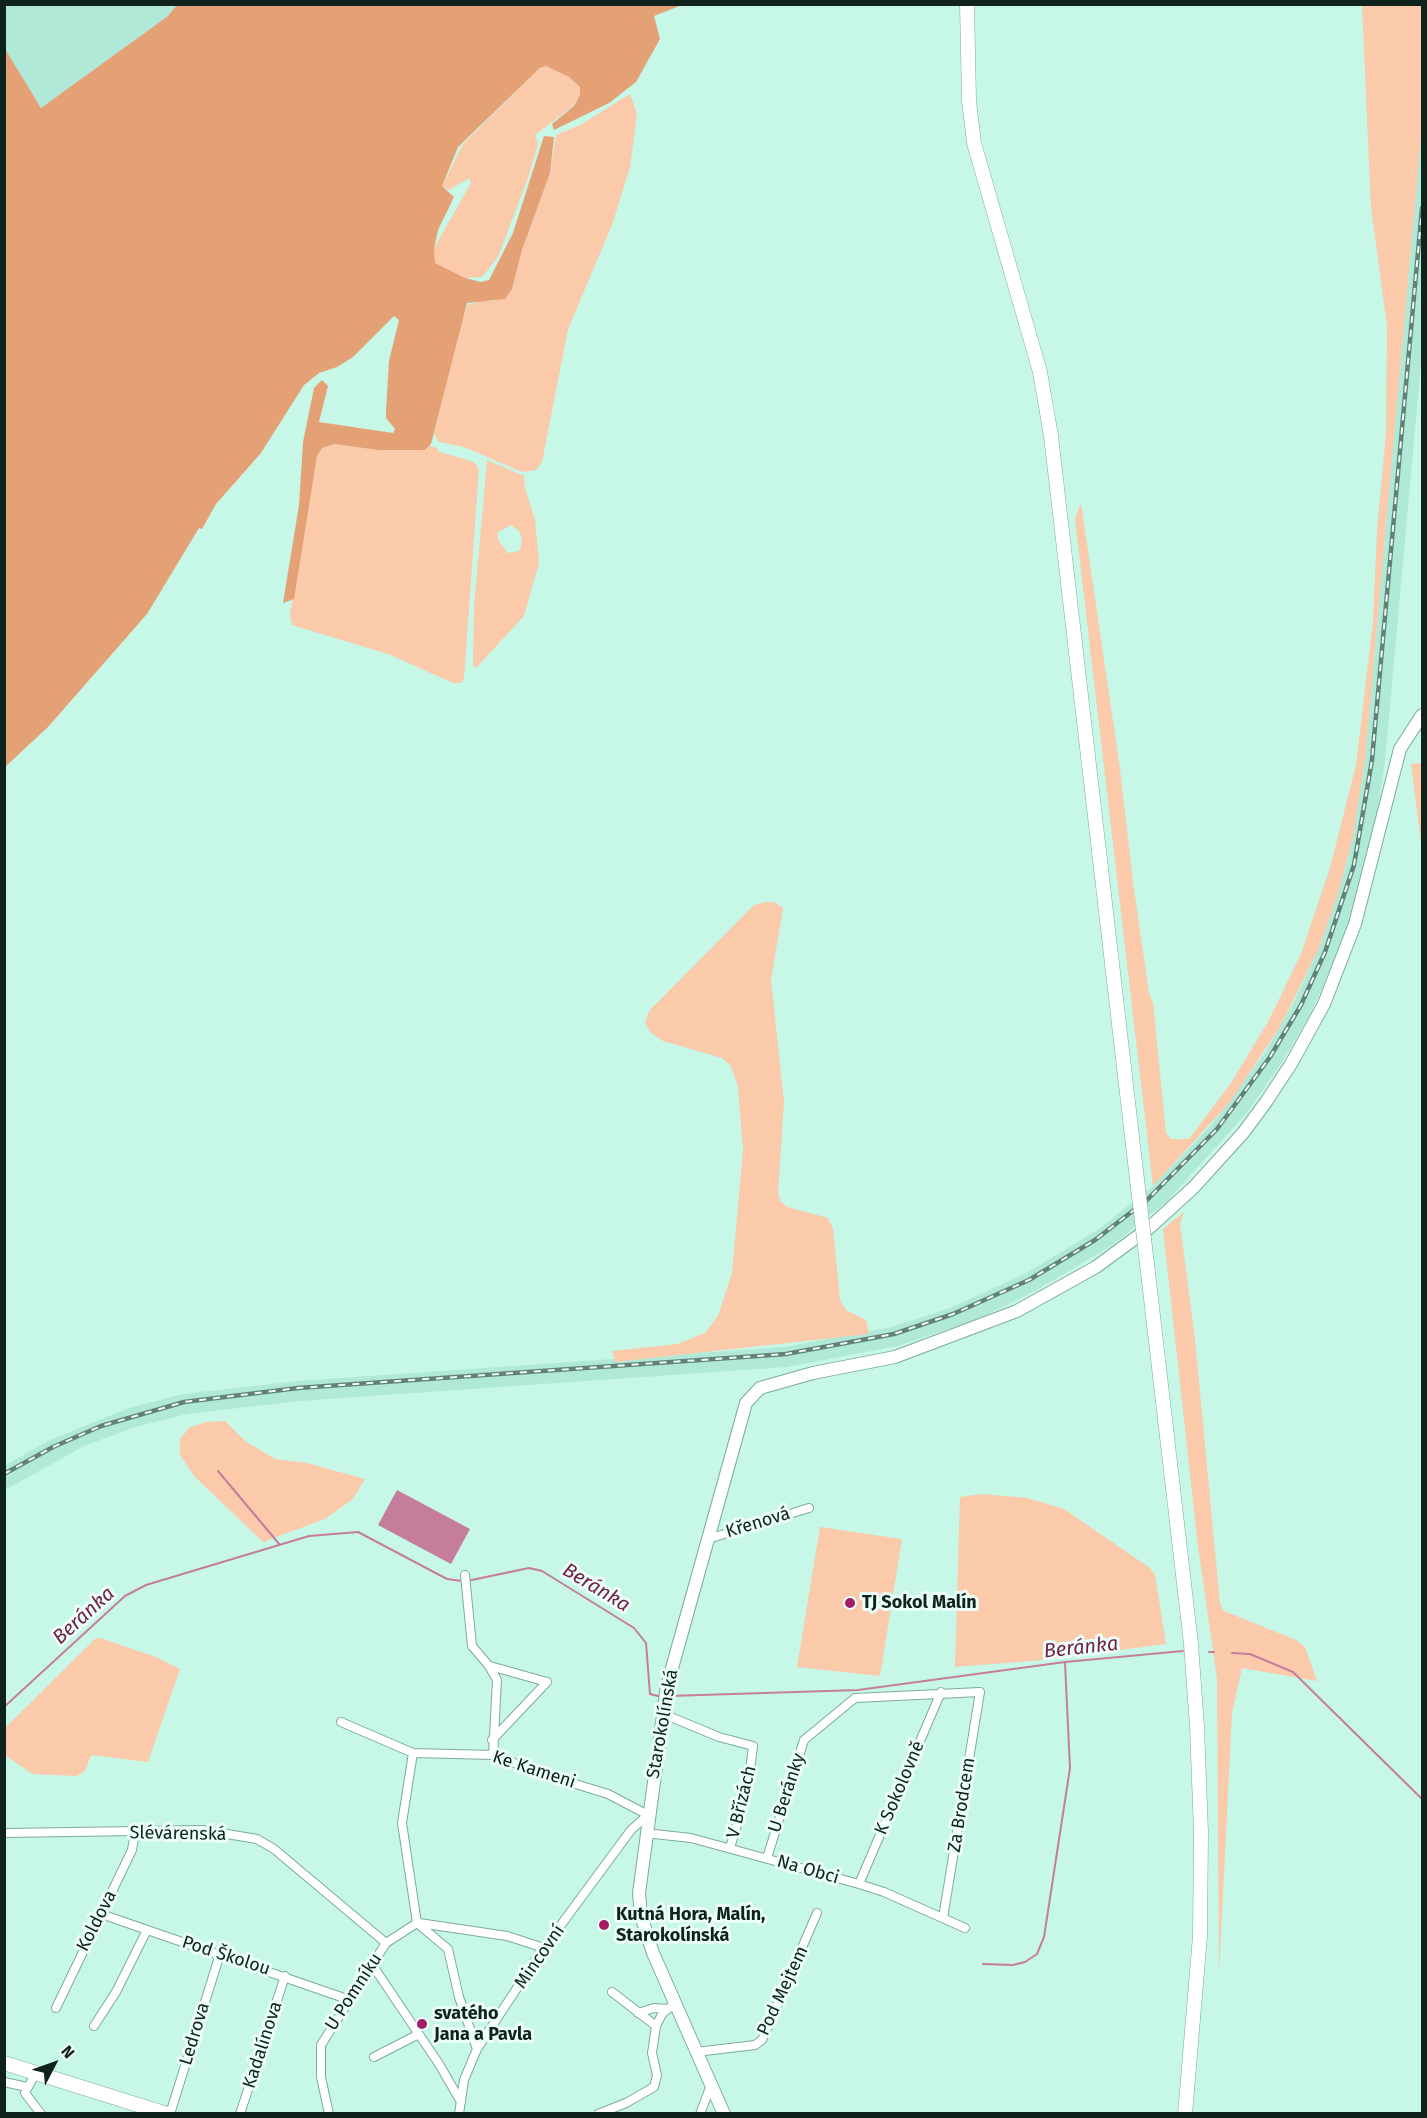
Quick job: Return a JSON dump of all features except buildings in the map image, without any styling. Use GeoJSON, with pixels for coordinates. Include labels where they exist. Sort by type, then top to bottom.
{"type":"FeatureCollection","features":[{"type":"Feature","properties":{"kind":"main road"},"geometry":{"type":"LineString","coordinates":[[967,4],[969,101],[974,143],[1038,364],[1052,436],[1190,1633],[1197,1727],[1201,1832],[1200,1936],[1185,2114]]}},
{"type":"Feature","properties":{"kind":"main road"},"geometry":{"type":"LineString","coordinates":[[6,2063],[168,2114]]}},
{"type":"Feature","properties":{"kind":"street","name":"Starokolínská"},"geometry":{"type":"LineString","coordinates":[[724,2114],[696,2052],[671,2006],[647,1938],[639,1905],[645,1833],[663,1702],[746,1403],[751,1394],[760,1388],[813,1373],[876,1362],[926,1347],[999,1319],[1061,1289],[1149,1228],[1224,1155],[1249,1125],[1291,1064],[1334,982],[1355,924],[1400,749],[1422,715]]}},
{"type":"Feature","properties":{"kind":"street","name":"Křenová"},"geometry":{"type":"LineString","coordinates":[[708,1539],[809,1508]]}},
{"type":"Feature","properties":{"kind":"street"},"geometry":{"type":"LineString","coordinates":[[465,1575],[472,1646],[489,1666],[497,1680],[493,1755]]}},
{"type":"Feature","properties":{"kind":"street"},"geometry":{"type":"LineString","coordinates":[[489,1666],[547,1682],[492,1740]]}},
{"type":"Feature","properties":{"kind":"street","name":"U Beránky"},"geometry":{"type":"LineString","coordinates":[[767,1858],[804,1740],[855,1698],[941,1692],[981,1692]]}},
{"type":"Feature","properties":{"kind":"street","name":"K Sokolovně"},"geometry":{"type":"LineString","coordinates":[[859,1884],[941,1692]]}},
{"type":"Feature","properties":{"kind":"street","name":"Za Brodcem"},"geometry":{"type":"LineString","coordinates":[[943,1918],[981,1692]]}},
{"type":"Feature","properties":{"kind":"street","name":"V Břízách"},"geometry":{"type":"LineString","coordinates":[[663,1702],[719,1737],[753,1746],[748,1788],[730,1848]]}},
{"type":"Feature","properties":{"kind":"street","name":"Ke Kameni"},"geometry":{"type":"LineString","coordinates":[[341,1722],[413,1753],[493,1755],[546,1775],[608,1794],[648,1815]]}},
{"type":"Feature","properties":{"kind":"street"},"geometry":{"type":"LineString","coordinates":[[413,1753],[402,1823],[417,1923],[448,1949],[459,1997],[477,2049]]}},
{"type":"Feature","properties":{"kind":"street","name":"Mincovní"},"geometry":{"type":"LineString","coordinates":[[459,2114],[465,2080],[477,2049],[544,1948],[632,1830],[648,1815]]}},
{"type":"Feature","properties":{"kind":"street","name":"Slévárenská"},"geometry":{"type":"LineString","coordinates":[[4,1833],[203,1830],[266,1843],[386,1943]]}},
{"type":"Feature","properties":{"kind":"street","name":"Koldova"},"geometry":{"type":"LineString","coordinates":[[56,2008],[132,1850],[135,1832]]}},
{"type":"Feature","properties":{"kind":"street","name":"Na Obci"},"geometry":{"type":"LineString","coordinates":[[645,1833],[691,1838],[859,1884],[884,1892],[965,1928]]}},
{"type":"Feature","properties":{"kind":"street","name":"Pod Mejtem"},"geometry":{"type":"LineString","coordinates":[[696,2052],[755,2046],[762,2040],[818,1913]]}},
{"type":"Feature","properties":{"kind":"street","name":"Pod Školou"},"geometry":{"type":"LineString","coordinates":[[101,1914],[350,2000]]}},
{"type":"Feature","properties":{"kind":"street"},"geometry":{"type":"LineString","coordinates":[[417,1923],[507,1936],[544,1948]]}},
{"type":"Feature","properties":{"kind":"street","name":"U Pomníku"},"geometry":{"type":"LineString","coordinates":[[329,2114],[321,2078],[321,2045],[330,2027],[373,1966],[386,1943],[417,1923]]}},
{"type":"Feature","properties":{"kind":"street"},"geometry":{"type":"LineString","coordinates":[[94,2026],[117,1992],[147,1930]]}},
{"type":"Feature","properties":{"kind":"street","name":"Ledrova"},"geometry":{"type":"LineString","coordinates":[[168,2114],[220,1954]]}},
{"type":"Feature","properties":{"kind":"street"},"geometry":{"type":"LineString","coordinates":[[373,1966],[417,2035],[439,2064],[461,2102]]}},
{"type":"Feature","properties":{"kind":"street","name":"Kadalínova"},"geometry":{"type":"LineString","coordinates":[[240,2114],[285,1976]]}},
{"type":"Feature","properties":{"kind":"street"},"geometry":{"type":"LineString","coordinates":[[612,1992],[656,2026]]}},
{"type":"Feature","properties":{"kind":"street"},"geometry":{"type":"LineString","coordinates":[[638,2013],[671,2006]]}},
{"type":"Feature","properties":{"kind":"street"},"geometry":{"type":"LineString","coordinates":[[598,2114],[626,2103],[654,2087],[657,2075],[652,2053],[656,2026],[671,2006]]}},
{"type":"Feature","properties":{"kind":"street"},"geometry":{"type":"LineString","coordinates":[[374,2057],[417,2035]]}},
{"type":"Feature","properties":{"kind":"street"},"geometry":{"type":"LineString","coordinates":[[6,2063],[5,2082],[27,2087]]}},
{"type":"Feature","properties":{"kind":"street"},"geometry":{"type":"LineString","coordinates":[[36,2072],[27,2087],[27,2096],[41,2114]]}},
{"type":"Feature","properties":{"kind":"street"},"geometry":{"type":"LineString","coordinates":[[700,2114],[711,2085]]}},
{"type":"Feature","properties":{"kind":"shaded area"},"geometry":{"type":"Polygon","coordinates":[[[5,5],[178,5],[168,16],[41,108],[5,50],[5,5]]]}},
{"type":"Feature","properties":{"kind":"shaded area"},"geometry":{"type":"Polygon","coordinates":[[[177,5],[682,5],[654,16],[660,39],[636,82],[609,103],[554,130],[552,124],[574,106],[580,95],[580,87],[569,77],[546,66],[540,68],[458,147],[442,186],[454,197],[438,230],[434,248],[435,263],[465,278],[481,282],[489,280],[513,233],[544,136],[554,137],[550,173],[522,250],[512,289],[505,299],[467,303],[431,444],[425,450],[378,450],[334,444],[322,448],[317,456],[294,599],[283,603],[299,505],[303,442],[314,388],[322,380],[328,386],[319,422],[393,433],[395,429],[386,418],[386,410],[389,361],[399,320],[394,316],[353,357],[337,367],[319,373],[304,385],[261,453],[216,504],[202,529],[199,528],[147,614],[48,727],[5,767],[5,49],[41,108],[168,16],[177,5]]]}},
{"type":"Feature","properties":{"kind":"shaded area"},"geometry":{"type":"Polygon","coordinates":[[[1362,5],[1422,5],[1422,127],[1365,759],[1353,837],[1338,894],[1319,948],[1280,1027],[1230,1102],[1153,1186],[1075,519],[1081,503],[1120,769],[1133,882],[1149,993],[1153,1003],[1166,1133],[1171,1139],[1189,1139],[1231,1083],[1268,1022],[1301,954],[1330,868],[1356,765],[1373,622],[1377,530],[1386,433],[1387,325],[1371,208],[1362,5]]]}},
{"type":"Feature","properties":{"kind":"shaded area"},"geometry":{"type":"Polygon","coordinates":[[[546,66],[569,77],[580,87],[580,95],[573,106],[535,135],[538,144],[528,178],[498,257],[482,277],[465,278],[445,270],[435,264],[434,248],[471,183],[469,178],[449,190],[442,186],[463,144],[540,68],[546,66]]]}},
{"type":"Feature","properties":{"kind":"shaded area"},"geometry":{"type":"Polygon","coordinates":[[[630,94],[637,114],[630,167],[612,225],[568,329],[542,462],[536,470],[522,472],[464,447],[439,442],[434,434],[461,321],[468,305],[480,301],[494,301],[512,289],[522,250],[550,173],[556,135],[582,124],[630,94]]]}},
{"type":"Feature","properties":{"kind":"shaded area"},"geometry":{"type":"Polygon","coordinates":[[[1422,127],[1422,352],[1385,761],[1373,841],[1348,928],[1312,1011],[1281,1064],[1246,1114],[1167,1201],[1111,1246],[1035,1291],[982,1317],[898,1346],[787,1367],[299,1401],[187,1414],[135,1427],[84,1446],[5,1490],[4,1466],[50,1440],[129,1408],[183,1394],[298,1381],[785,1347],[892,1327],[950,1308],[1025,1274],[1099,1229],[1153,1186],[1212,1124],[1264,1054],[1294,1002],[1319,948],[1347,863],[1365,759],[1422,127]]]}},
{"type":"Feature","properties":{"kind":"shaded area"},"geometry":{"type":"Polygon","coordinates":[[[334,444],[378,450],[426,450],[429,446],[438,448],[437,451],[474,462],[479,469],[464,678],[461,683],[453,683],[388,654],[292,625],[290,615],[317,456],[322,448],[334,444]]]}},
{"type":"Feature","properties":{"kind":"shaded area"},"geometry":{"type":"Polygon","coordinates":[[[487,460],[524,476],[525,488],[535,520],[539,563],[524,616],[476,668],[473,665],[474,606],[487,460]],[[511,525],[498,532],[498,540],[508,553],[520,551],[522,539],[519,531],[511,525]]]}},
{"type":"Feature","properties":{"kind":"shaded area"},"geometry":{"type":"Polygon","coordinates":[[[1422,763],[1422,850],[1411,764],[1422,763]]]}},
{"type":"Feature","properties":{"kind":"shaded area"},"geometry":{"type":"Polygon","coordinates":[[[774,902],[783,908],[771,980],[784,1102],[778,1192],[780,1201],[787,1207],[828,1218],[833,1229],[840,1300],[846,1310],[866,1320],[869,1334],[615,1362],[612,1351],[678,1344],[705,1333],[718,1316],[732,1273],[743,1150],[738,1087],[731,1066],[722,1058],[663,1041],[650,1032],[645,1023],[649,1011],[754,905],[774,902]]]}},
{"type":"Feature","properties":{"kind":"shaded area"},"geometry":{"type":"Polygon","coordinates":[[[1184,1212],[1180,1224],[1195,1339],[1220,1604],[1224,1611],[1296,1640],[1305,1647],[1317,1681],[1242,1668],[1232,1713],[1219,1974],[1217,1678],[1198,1547],[1163,1229],[1184,1212]]]}},
{"type":"Feature","properties":{"kind":"shaded area"},"geometry":{"type":"Polygon","coordinates":[[[225,1421],[245,1441],[275,1459],[307,1463],[365,1479],[353,1499],[325,1519],[263,1542],[194,1476],[180,1455],[180,1439],[189,1428],[206,1422],[225,1421]]]}},
{"type":"Feature","properties":{"kind":"shaded area"},"geometry":{"type":"Polygon","coordinates":[[[397,1490],[470,1529],[451,1564],[378,1525],[397,1490]]]}},
{"type":"Feature","properties":{"kind":"shaded area"},"geometry":{"type":"Polygon","coordinates":[[[982,1494],[1027,1498],[1064,1509],[1150,1568],[1155,1575],[1166,1644],[1044,1660],[955,1667],[960,1497],[982,1494]]]}},
{"type":"Feature","properties":{"kind":"shaded area","name":"TJ Sokol Malín"},"geometry":{"type":"Polygon","coordinates":[[[820,1527],[902,1539],[880,1676],[797,1667],[820,1527]]]}},
{"type":"Feature","properties":{"kind":"shaded area"},"geometry":{"type":"Polygon","coordinates":[[[100,1638],[156,1657],[180,1669],[148,1762],[91,1755],[85,1771],[77,1776],[32,1774],[5,1755],[5,1728],[95,1639],[100,1638]]]}},
{"type":"Feature","properties":{"kind":"waterway"},"geometry":{"type":"LineString","coordinates":[[218,1471],[280,1545]]}},
{"type":"Feature","properties":{"kind":"waterway","name":"Beránka"},"geometry":{"type":"LineString","coordinates":[[4,1707],[125,1596],[146,1585],[309,1536],[358,1532],[447,1579],[462,1581]]}},
{"type":"Feature","properties":{"kind":"waterway","name":"Beránka"},"geometry":{"type":"LineString","coordinates":[[467,1581],[529,1568],[542,1571],[634,1628],[646,1643],[650,1694],[662,1697]]}},
{"type":"Feature","properties":{"kind":"waterway","name":"Beránka"},"geometry":{"type":"LineString","coordinates":[[670,1696],[858,1690],[1065,1662],[1183,1651]]}},
{"type":"Feature","properties":{"kind":"waterway","name":"Beránka"},"geometry":{"type":"LineString","coordinates":[[1209,1652],[1214,1652]]}},
{"type":"Feature","properties":{"kind":"waterway","name":"Beránka"},"geometry":{"type":"LineString","coordinates":[[1232,1653],[1250,1654],[1293,1672],[1422,1799]]}},
{"type":"Feature","properties":{"kind":"waterway"},"geometry":{"type":"LineString","coordinates":[[983,1964],[1013,1965],[1025,1962],[1037,1954],[1044,1937],[1070,1768],[1065,1663]]}},
{"type":"Feature","properties":{"kind":"railway"},"geometry":{"type":"LineString","coordinates":[[4,1474],[53,1447],[101,1426],[184,1402],[298,1388],[786,1354],[894,1334],[953,1314],[1029,1280],[1095,1240],[1147,1200],[1217,1129],[1270,1057],[1301,1005],[1325,952],[1354,865],[1372,760],[1422,208]]}},
{"type":"Feature","properties":{"kind":"place","name":"TJ Sokol Malín"},"geometry":{"type":"Point","coordinates":[850,1603]}},
{"type":"Feature","properties":{"kind":"place","name":"Kutná Hora, Malín, Starokolínská"},"geometry":{"type":"Point","coordinates":[604,1925]}},
{"type":"Feature","properties":{"kind":"place","name":"svatého Jana a Pavla"},"geometry":{"type":"Point","coordinates":[422,2024]}}]}
